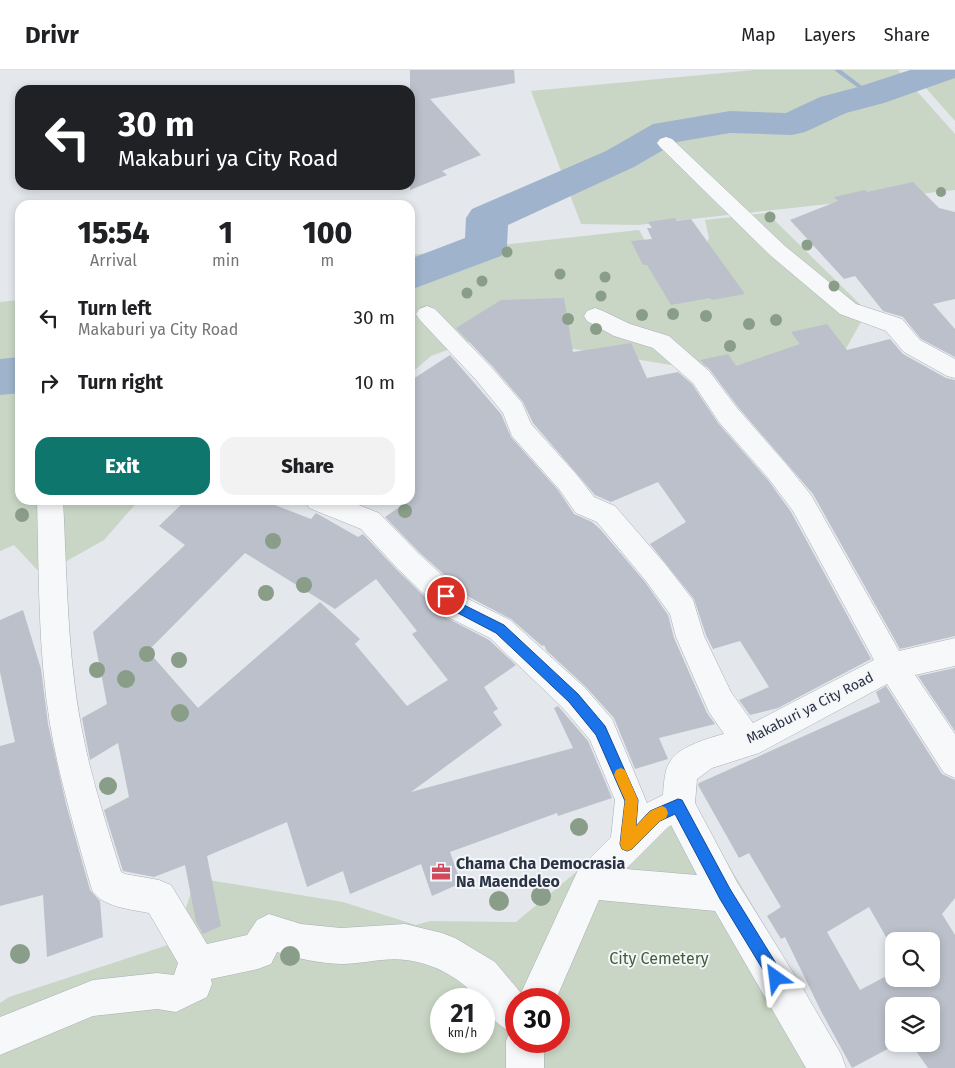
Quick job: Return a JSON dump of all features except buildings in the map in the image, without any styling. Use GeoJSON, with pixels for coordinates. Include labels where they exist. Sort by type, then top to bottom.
{"type":"FeatureCollection","features":[{"type":"Feature","properties":{"kind":"street"},"geometry":{"type":"LineString","coordinates":[[666,143],[778,251],[848,309],[894,325],[912,346],[955,370]]}},
{"type":"Feature","properties":{"kind":"street"},"geometry":{"type":"LineString","coordinates":[[427,314],[502,395],[513,409],[521,429],[552,463],[585,505],[606,514],[656,572],[683,610],[690,637],[720,702],[748,742]]}},
{"type":"Feature","properties":{"kind":"street"},"geometry":{"type":"LineString","coordinates":[[595,316],[622,330],[661,342],[701,377],[728,415],[750,437],[802,503],[870,621],[892,666],[955,762]]}},
{"type":"Feature","properties":{"kind":"street"},"geometry":{"type":"LineString","coordinates":[[50,505],[61,695],[71,755],[107,883],[121,891],[159,897],[198,964]]}},
{"type":"Feature","properties":{"kind":"street"},"geometry":{"type":"LineString","coordinates":[[330,505],[370,521],[408,561],[458,608],[500,629],[574,698],[601,730],[631,800],[627,844]]}},
{"type":"Feature","properties":{"kind":"street","name":"Makaburi ya City Road"},"geometry":{"type":"LineString","coordinates":[[678,805],[682,771],[704,755],[748,742],[892,666],[955,652]]}},
{"type":"Feature","properties":{"kind":"street"},"geometry":{"type":"LineString","coordinates":[[542,988],[590,882],[655,816],[678,805],[725,894],[786,995],[827,1068]]}},
{"type":"Feature","properties":{"kind":"street"},"geometry":{"type":"LineString","coordinates":[[590,882],[725,894]]}},
{"type":"Feature","properties":{"kind":"street"},"geometry":{"type":"LineString","coordinates":[[0,1036],[93,998],[157,991],[176,994],[194,984],[192,972],[198,964],[258,951],[269,932],[301,942],[340,946],[405,942],[442,952],[482,975],[505,1002]]}},
{"type":"Feature","properties":{"kind":"street"},"geometry":{"type":"LineString","coordinates":[[525,1053],[525,1068]]}},
{"type":"Feature","properties":{"kind":"green space"},"geometry":{"type":"Polygon","coordinates":[[[754,70],[898,70],[955,134],[955,190],[638,225],[581,224],[531,91],[754,70]]]}},
{"type":"Feature","properties":{"kind":"green space"},"geometry":{"type":"Polygon","coordinates":[[[910,70],[955,70],[955,121],[910,70]]]}},
{"type":"Feature","properties":{"kind":"green space"},"geometry":{"type":"Polygon","coordinates":[[[767,213],[867,311],[838,363],[803,369],[677,366],[562,347],[507,328],[431,356],[415,370],[415,254],[639,230],[661,269],[700,256],[709,238],[705,220],[767,213]]]}},
{"type":"Feature","properties":{"kind":"green space"},"geometry":{"type":"Polygon","coordinates":[[[15,300],[15,505],[135,505],[104,540],[42,575],[14,545],[0,551],[0,302],[15,300]]]}},
{"type":"Feature","properties":{"kind":"green space","name":"City Cemetery"},"geometry":{"type":"Polygon","coordinates":[[[681,785],[787,963],[845,1068],[0,1068],[0,1003],[9,997],[174,943],[196,878],[343,902],[416,925],[430,921],[516,922],[681,785]]]}},
{"type":"Feature","properties":{"kind":"waterway"},"geometry":{"type":"LineString","coordinates":[[837,70],[871,95]]}},
{"type":"Feature","properties":{"kind":"waterway"},"geometry":{"type":"LineString","coordinates":[[415,273],[486,246],[487,218],[620,159],[666,132],[730,122],[792,124],[833,105],[871,95],[944,70]]}},
{"type":"Feature","properties":{"kind":"waterway"},"geometry":{"type":"LineString","coordinates":[[0,377],[15,376]]}},
{"type":"Feature","properties":{"kind":"slow traffic"},"geometry":{"type":"LineString","coordinates":[[621,775],[631,800],[627,844],[655,816],[662,813]]}},
{"type":"Feature","properties":{"kind":"place","name":"Chama Cha Democrasia Na Maendeleo"},"geometry":{"type":"Point","coordinates":[441,872]}},
{"type":"Feature","properties":{"kind":"route"},"geometry":{"type":"LineString","coordinates":[[446,596],[458,608],[500,629],[574,698],[601,730],[631,800],[627,844],[655,816],[678,805],[725,894],[776,978]]}}]}
